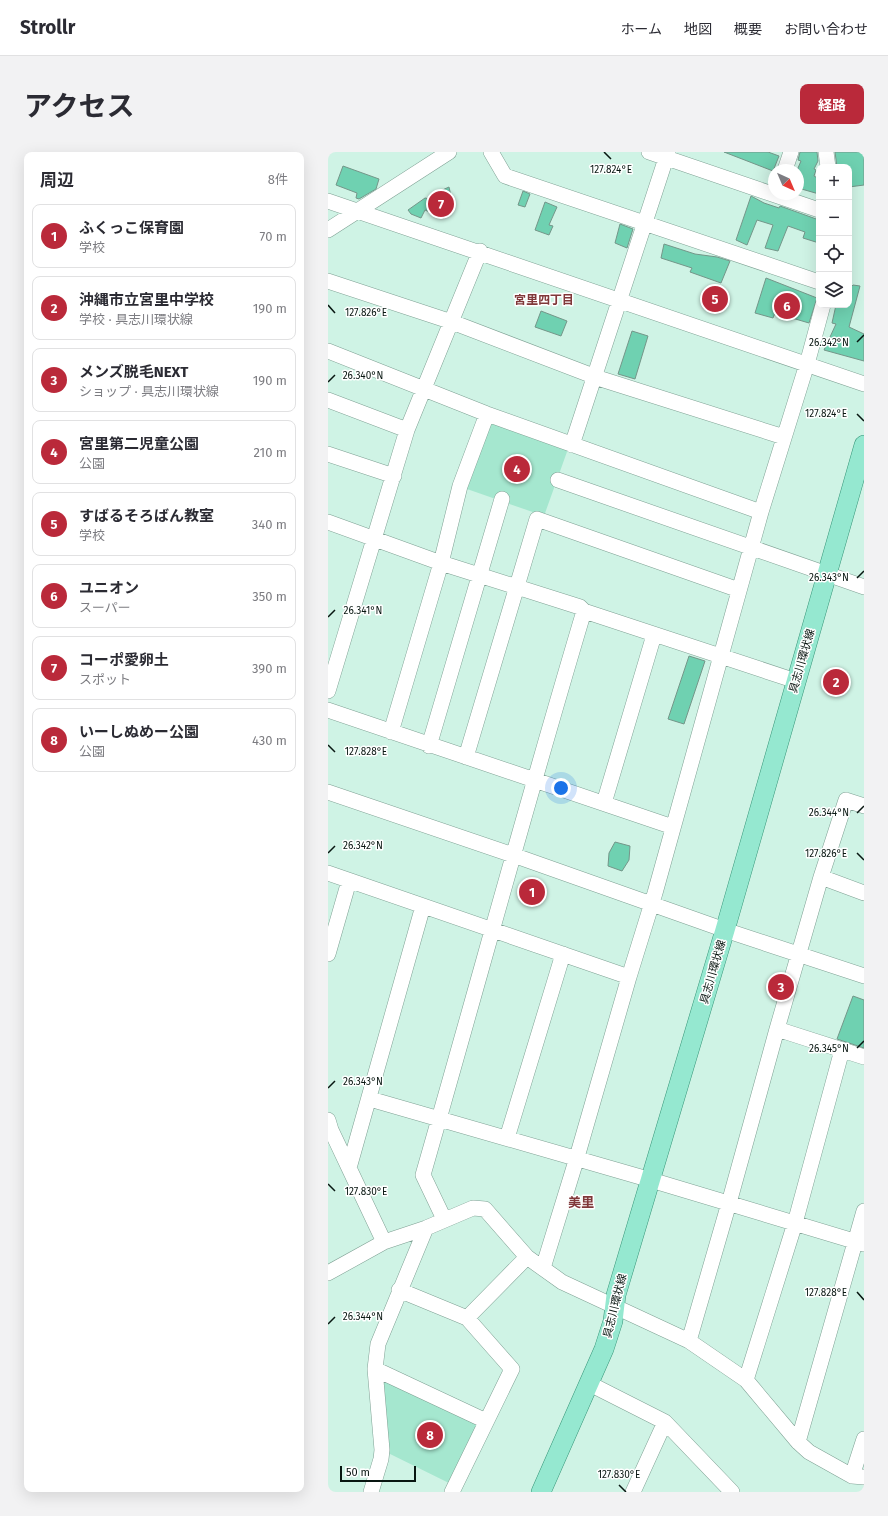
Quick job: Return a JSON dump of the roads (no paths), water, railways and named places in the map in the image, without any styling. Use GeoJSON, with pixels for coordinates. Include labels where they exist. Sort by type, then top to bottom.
{"type":"FeatureCollection","features":[{"type":"Feature","properties":{"kind":"main road","name":"具志川環状線"},"geometry":{"type":"LineString","coordinates":[[542,1492],[590,1384],[606,1342],[616,1307],[616,1295],[652,1180],[827,575],[861,468],[864,445]]}},
{"type":"Feature","properties":{"kind":"street"},"geometry":{"type":"LineString","coordinates":[[328,230],[449,152]]}},
{"type":"Feature","properties":{"kind":"street"},"geometry":{"type":"LineString","coordinates":[[491,152],[505,176],[816,281]]}},
{"type":"Feature","properties":{"kind":"street"},"geometry":{"type":"LineString","coordinates":[[649,152],[667,155],[768,192]]}},
{"type":"Feature","properties":{"kind":"street"},"geometry":{"type":"LineString","coordinates":[[787,164],[791,152]]}},
{"type":"Feature","properties":{"kind":"street"},"geometry":{"type":"LineString","coordinates":[[826,152],[828,164]]}},
{"type":"Feature","properties":{"kind":"street"},"geometry":{"type":"LineString","coordinates":[[572,445],[621,300],[667,155]]}},
{"type":"Feature","properties":{"kind":"street"},"geometry":{"type":"LineString","coordinates":[[790,200],[816,209]]}},
{"type":"Feature","properties":{"kind":"street"},"geometry":{"type":"LineString","coordinates":[[328,201],[480,251],[864,384]]}},
{"type":"Feature","properties":{"kind":"street"},"geometry":{"type":"LineString","coordinates":[[328,691],[376,539],[407,430],[480,251]]}},
{"type":"Feature","properties":{"kind":"street"},"geometry":{"type":"LineString","coordinates":[[328,281],[452,322],[596,376],[784,437]]}},
{"type":"Feature","properties":{"kind":"street"},"geometry":{"type":"LineString","coordinates":[[543,1268],[577,1159],[629,977],[652,904],[761,512],[807,364],[822,308]]}},
{"type":"Feature","properties":{"kind":"street"},"geometry":{"type":"LineString","coordinates":[[328,351],[487,414],[761,512]]}},
{"type":"Feature","properties":{"kind":"street"},"geometry":{"type":"LineString","coordinates":[[328,400],[407,430]]}},
{"type":"Feature","properties":{"kind":"street"},"geometry":{"type":"LineString","coordinates":[[391,732],[441,563],[460,486],[487,414]]}},
{"type":"Feature","properties":{"kind":"street"},"geometry":{"type":"LineString","coordinates":[[328,454],[394,476]]}},
{"type":"Feature","properties":{"kind":"street"},"geometry":{"type":"LineString","coordinates":[[558,480],[864,588]]}},
{"type":"Feature","properties":{"kind":"street"},"geometry":{"type":"LineString","coordinates":[[429,746],[502,499]]}},
{"type":"Feature","properties":{"kind":"street"},"geometry":{"type":"LineString","coordinates":[[466,758],[537,519],[739,590]]}},
{"type":"Feature","properties":{"kind":"street"},"geometry":{"type":"LineString","coordinates":[[328,522],[441,563],[580,607],[584,611],[654,635],[796,681]]}},
{"type":"Feature","properties":{"kind":"street"},"geometry":{"type":"LineString","coordinates":[[444,1219],[423,1175],[494,929],[533,781],[584,611]]}},
{"type":"Feature","properties":{"kind":"street"},"geometry":{"type":"LineString","coordinates":[[604,803],[654,635]]}},
{"type":"Feature","properties":{"kind":"street"},"geometry":{"type":"LineString","coordinates":[[328,710],[429,746],[673,827]]}},
{"type":"Feature","properties":{"kind":"street"},"geometry":{"type":"LineString","coordinates":[[328,792],[514,855],[725,930],[864,976]]}},
{"type":"Feature","properties":{"kind":"street"},"geometry":{"type":"LineString","coordinates":[[689,1340],[821,877],[846,800],[864,806]]}},
{"type":"Feature","properties":{"kind":"street"},"geometry":{"type":"LineString","coordinates":[[328,874],[494,929],[629,977]]}},
{"type":"Feature","properties":{"kind":"street"},"geometry":{"type":"LineString","coordinates":[[821,877],[864,893]]}},
{"type":"Feature","properties":{"kind":"street"},"geometry":{"type":"LineString","coordinates":[[328,954],[349,881]]}},
{"type":"Feature","properties":{"kind":"street"},"geometry":{"type":"LineString","coordinates":[[349,1168],[370,1099],[423,906]]}},
{"type":"Feature","properties":{"kind":"street"},"geometry":{"type":"LineString","coordinates":[[507,1138],[563,954]]}},
{"type":"Feature","properties":{"kind":"street"},"geometry":{"type":"LineString","coordinates":[[777,1029],[864,1057]]}},
{"type":"Feature","properties":{"kind":"street"},"geometry":{"type":"LineString","coordinates":[[746,1380],[794,1223],[842,1050]]}},
{"type":"Feature","properties":{"kind":"street"},"geometry":{"type":"LineString","coordinates":[[370,1099],[652,1180],[860,1243]]}},
{"type":"Feature","properties":{"kind":"street"},"geometry":{"type":"LineString","coordinates":[[328,1120],[331,1130],[384,1242]]}},
{"type":"Feature","properties":{"kind":"street"},"geometry":{"type":"LineString","coordinates":[[328,1273],[384,1242],[426,1228],[444,1219],[473,1208],[485,1209],[527,1257],[562,1282],[689,1340],[746,1380],[798,1442],[809,1452],[858,1476],[864,1439]]}},
{"type":"Feature","properties":{"kind":"street"},"geometry":{"type":"LineString","coordinates":[[798,1442],[860,1243],[864,1211]]}},
{"type":"Feature","properties":{"kind":"street"},"geometry":{"type":"LineString","coordinates":[[371,1492],[382,1459],[375,1369],[378,1344],[399,1290],[426,1228]]}},
{"type":"Feature","properties":{"kind":"street"},"geometry":{"type":"LineString","coordinates":[[466,1318],[527,1257]]}},
{"type":"Feature","properties":{"kind":"street"},"geometry":{"type":"LineString","coordinates":[[399,1290],[466,1318],[512,1369],[452,1492]]}},
{"type":"Feature","properties":{"kind":"street"},"geometry":{"type":"LineString","coordinates":[[375,1369],[486,1421]]}},
{"type":"Feature","properties":{"kind":"street"},"geometry":{"type":"LineString","coordinates":[[590,1384],[665,1422],[732,1492]]}},
{"type":"Feature","properties":{"kind":"street"},"geometry":{"type":"LineString","coordinates":[[633,1492],[665,1422]]}},
{"type":"Feature","properties":{"kind":"place","name":"コーポ愛卵土"},"geometry":{"type":"Point","coordinates":[441,204]}},
{"type":"Feature","properties":{"kind":"place","name":"すばるそろばん教室"},"geometry":{"type":"Point","coordinates":[715,299]}},
{"type":"Feature","properties":{"kind":"place","name":"ユニオン"},"geometry":{"type":"Point","coordinates":[787,306]}},
{"type":"Feature","properties":{"kind":"place","name":"宮里第二児童公園"},"geometry":{"type":"Point","coordinates":[517,469]}},
{"type":"Feature","properties":{"kind":"place","name":"沖縄市立宮里中学校"},"geometry":{"type":"Point","coordinates":[836,682]}},
{"type":"Feature","properties":{"kind":"place","name":"ふくっこ保育園"},"geometry":{"type":"Point","coordinates":[532,892]}},
{"type":"Feature","properties":{"kind":"place","name":"メンズ脱毛NEXT"},"geometry":{"type":"Point","coordinates":[781,987]}},
{"type":"Feature","properties":{"kind":"place","name":"いーしぬめー公園"},"geometry":{"type":"Point","coordinates":[430,1435]}},
{"type":"Feature","properties":{"kind":"district","name":"宮里四丁目"},"geometry":{"type":"Point","coordinates":[544,300]}},
{"type":"Feature","properties":{"kind":"district","name":"美里"},"geometry":{"type":"Point","coordinates":[581,1202]}}]}
